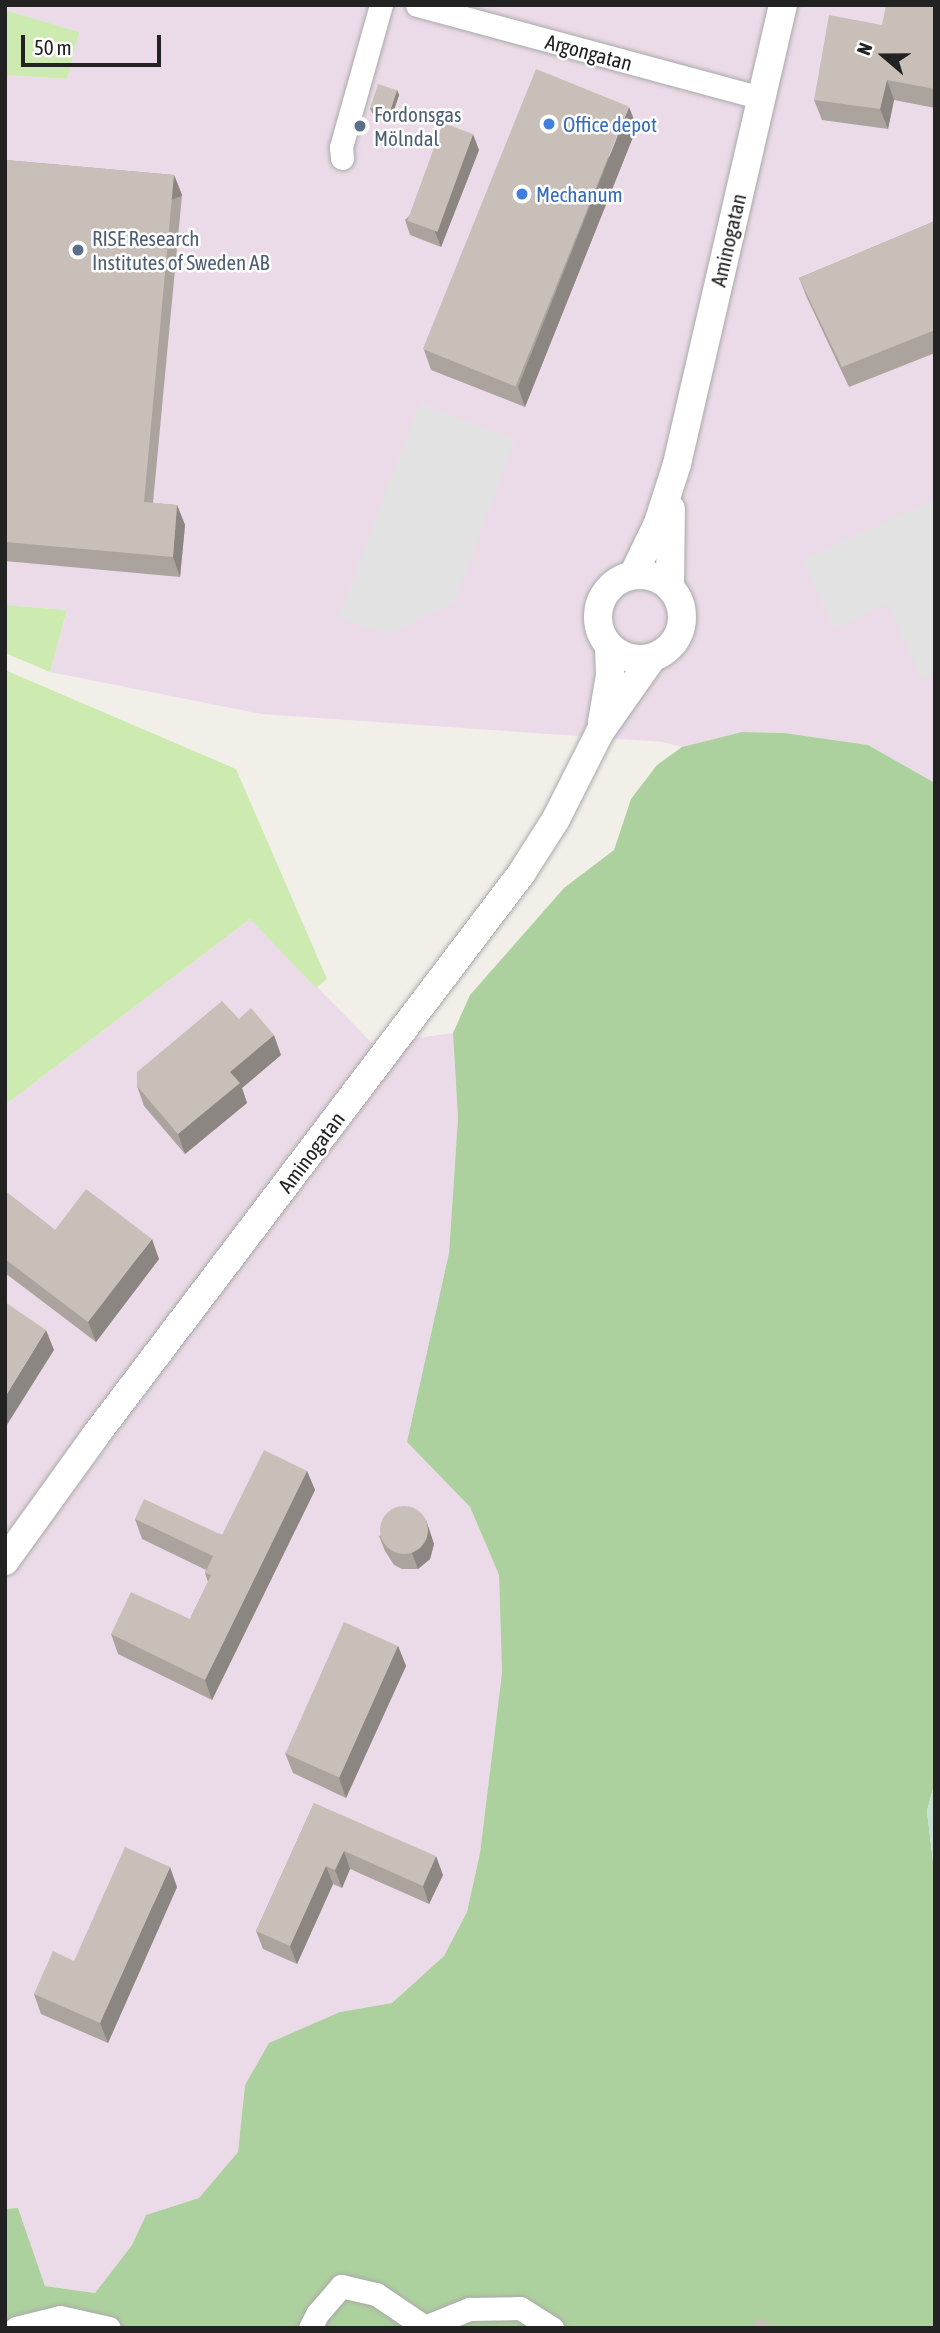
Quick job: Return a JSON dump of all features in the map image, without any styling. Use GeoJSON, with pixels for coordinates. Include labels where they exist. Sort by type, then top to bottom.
{"type":"FeatureCollection","features":[{"type":"Feature","properties":{"kind":"street"},"geometry":{"type":"LineString","coordinates":[[342,158],[341,147],[381,5]]}},
{"type":"Feature","properties":{"kind":"street","name":"Argongatan"},"geometry":{"type":"LineString","coordinates":[[417,5],[761,98]]}},
{"type":"Feature","properties":{"kind":"street","name":"Aminogatan"},"geometry":{"type":"LineString","coordinates":[[600,732],[610,675],[609,646],[598,619],[602,599],[614,583],[633,575],[658,523],[674,475],[783,5]]}},
{"type":"Feature","properties":{"kind":"street","name":"Aminogatan"},"geometry":{"type":"LineString","coordinates":[[5,1561],[95,1436],[521,874],[556,819],[600,732],[652,658],[672,646],[680,631],[682,607],[670,586],[669,530],[674,475]]}},
{"type":"Feature","properties":{"kind":"street"},"geometry":{"type":"LineString","coordinates":[[633,575],[653,576],[670,586]]}},
{"type":"Feature","properties":{"kind":"street"},"geometry":{"type":"LineString","coordinates":[[609,646],[634,659],[652,658]]}},
{"type":"Feature","properties":{"kind":"street"},"geometry":{"type":"LineString","coordinates":[[310,2328],[317,2314],[341,2286],[376,2294],[425,2327],[469,2309],[520,2308],[552,2328]]}},
{"type":"Feature","properties":{"kind":"street"},"geometry":{"type":"LineString","coordinates":[[16,2328],[60,2317],[109,2328]]}},
{"type":"Feature","properties":{"kind":"shaded area"},"geometry":{"type":"Polygon","coordinates":[[[5,5],[935,5],[935,783],[868,745],[784,733],[742,732],[682,747],[663,742],[261,714],[50,672],[67,610],[5,605],[5,75],[67,79],[78,32],[5,10],[5,5]]]}},
{"type":"Feature","properties":{"kind":"shaded area"},"geometry":{"type":"Polygon","coordinates":[[[420,403],[515,440],[454,602],[388,634],[338,618],[420,403]]]}},
{"type":"Feature","properties":{"kind":"shaded area"},"geometry":{"type":"Polygon","coordinates":[[[935,499],[935,673],[922,679],[888,604],[834,628],[803,560],[935,499]]]}},
{"type":"Feature","properties":{"kind":"shaded area"},"geometry":{"type":"Polygon","coordinates":[[[250,919],[373,1044],[453,1033],[458,1118],[449,1253],[407,1442],[470,1507],[499,1575],[502,1673],[480,1853],[467,1912],[444,1956],[392,2003],[340,2012],[245,2085],[238,2152],[199,2198],[146,2215],[132,2245],[95,2293],[45,2286],[18,2208],[5,2209],[5,1105],[250,919]]]}},
{"type":"Feature","properties":{"kind":"green space"},"geometry":{"type":"Polygon","coordinates":[[[5,10],[79,32],[67,79],[5,75],[5,10]]]}},
{"type":"Feature","properties":{"kind":"green space"},"geometry":{"type":"Polygon","coordinates":[[[5,605],[67,610],[50,672],[5,653],[5,605]]]}},
{"type":"Feature","properties":{"kind":"green space"},"geometry":{"type":"Polygon","coordinates":[[[5,670],[236,769],[327,979],[316,988],[250,919],[5,1105],[5,670]]]}},
{"type":"Feature","properties":{"kind":"green space"},"geometry":{"type":"Polygon","coordinates":[[[742,732],[784,733],[868,745],[935,783],[935,1781],[927,1811],[935,1878],[935,2328],[5,2328],[5,2209],[18,2208],[45,2286],[95,2293],[132,2245],[146,2215],[199,2198],[238,2152],[245,2085],[269,2043],[340,2012],[392,2003],[444,1956],[467,1912],[480,1853],[502,1673],[499,1575],[470,1507],[407,1442],[449,1253],[458,1118],[453,1033],[470,995],[564,888],[614,850],[631,799],[657,765],[682,747],[742,732]]]}},
{"type":"Feature","properties":{"kind":"green space"},"geometry":{"type":"Polygon","coordinates":[[[935,1781],[935,1878],[927,1811],[935,1781]]]}},
{"type":"Feature","properties":{"kind":"building"},"geometry":{"type":"Polygon","coordinates":[[[886,5],[935,5],[935,89],[887,80],[880,109],[814,100],[829,15],[882,25],[886,5]]]}},
{"type":"Feature","properties":{"kind":"building"},"geometry":{"type":"Polygon","coordinates":[[[536,69],[629,106],[516,386],[423,349],[536,69]]]}},
{"type":"Feature","properties":{"kind":"building"},"geometry":{"type":"Polygon","coordinates":[[[378,84],[397,90],[389,114],[370,108],[378,84]]]}},
{"type":"Feature","properties":{"kind":"building"},"geometry":{"type":"Polygon","coordinates":[[[443,123],[473,134],[438,232],[407,221],[443,123]]]}},
{"type":"Feature","properties":{"kind":"building"},"geometry":{"type":"Polygon","coordinates":[[[5,160],[174,175],[144,502],[177,505],[173,557],[5,542],[5,160]]]}},
{"type":"Feature","properties":{"kind":"building"},"geometry":{"type":"Polygon","coordinates":[[[935,221],[935,330],[842,367],[799,278],[935,221]]]}},
{"type":"Feature","properties":{"kind":"building"},"geometry":{"type":"Polygon","coordinates":[[[222,1001],[239,1019],[251,1008],[274,1035],[230,1072],[240,1083],[178,1134],[137,1086],[137,1072],[222,1001]]]}},
{"type":"Feature","properties":{"kind":"building"},"geometry":{"type":"Polygon","coordinates":[[[86,1189],[152,1239],[88,1322],[5,1259],[5,1191],[55,1230],[86,1189]]]}},
{"type":"Feature","properties":{"kind":"building"},"geometry":{"type":"Polygon","coordinates":[[[5,1302],[46,1330],[5,1397],[5,1302]]]}},
{"type":"Feature","properties":{"kind":"building"},"geometry":{"type":"Polygon","coordinates":[[[264,1450],[307,1471],[205,1680],[111,1634],[131,1592],[190,1619],[211,1575],[205,1573],[213,1556],[135,1519],[144,1499],[222,1535],[264,1450]]]}},
{"type":"Feature","properties":{"kind":"building"},"geometry":{"type":"Polygon","coordinates":[[[404,1506],[421,1513],[428,1530],[421,1547],[404,1554],[387,1547],[380,1530],[387,1513],[404,1506]]]}},
{"type":"Feature","properties":{"kind":"building"},"geometry":{"type":"Polygon","coordinates":[[[344,1622],[398,1646],[339,1778],[285,1754],[344,1622]]]}},
{"type":"Feature","properties":{"kind":"building"},"geometry":{"type":"Polygon","coordinates":[[[314,1803],[436,1856],[423,1886],[344,1851],[335,1870],[326,1866],[290,1946],[256,1931],[314,1803]]]}},
{"type":"Feature","properties":{"kind":"building"},"geometry":{"type":"Polygon","coordinates":[[[125,1847],[170,1867],[100,2023],[34,1994],[53,1951],[74,1961],[125,1847]]]}},
{"type":"Feature","properties":{"kind":"building"},"geometry":{"type":"Polygon","coordinates":[[[759,2317],[775,2328],[751,2328],[759,2317]]]}},
{"type":"Feature","properties":{"kind":"place","name":"Office depot"},"geometry":{"type":"Point","coordinates":[549,124]}},
{"type":"Feature","properties":{"kind":"place","name":"Fordonsgas Mölndal"},"geometry":{"type":"Point","coordinates":[360,126]}},
{"type":"Feature","properties":{"kind":"place","name":"Mechanum"},"geometry":{"type":"Point","coordinates":[522,194]}},
{"type":"Feature","properties":{"kind":"place","name":"RISE Research Institutes of Sweden AB"},"geometry":{"type":"Point","coordinates":[78,250]}}]}
